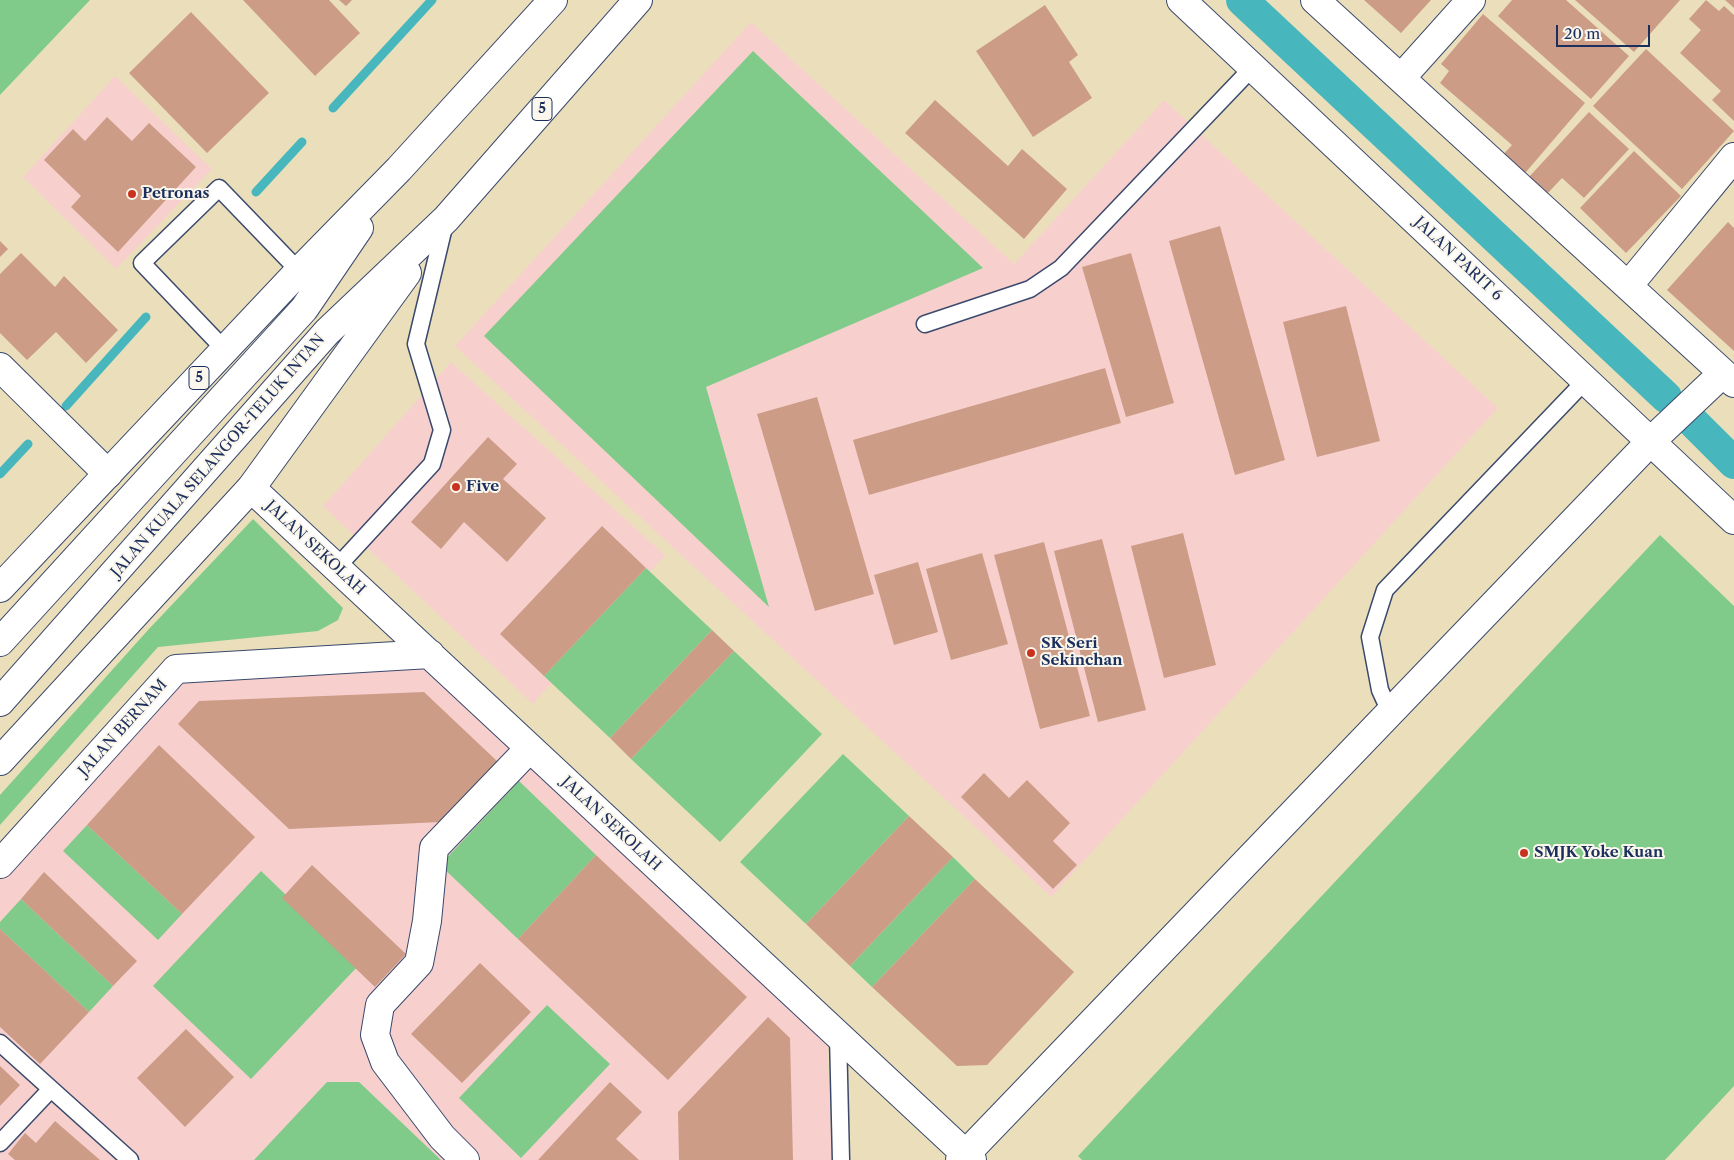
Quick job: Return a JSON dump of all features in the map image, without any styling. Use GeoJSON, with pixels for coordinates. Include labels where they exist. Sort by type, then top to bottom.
{"type":"FeatureCollection","features":[{"type":"Feature","properties":{"kind":"main road","name":"5"},"geometry":{"type":"LineString","coordinates":[[0,588],[298,271],[399,169],[553,0]]}},
{"type":"Feature","properties":{"kind":"main road","name":"JALAN KUALA SELANGOR-TELUK INTAN"},"geometry":{"type":"LineString","coordinates":[[0,702],[327,332],[446,219],[638,0]]}},
{"type":"Feature","properties":{"kind":"main road","name":"JALAN PARIT 6"},"geometry":{"type":"LineString","coordinates":[[1181,0],[1734,520]]}},
{"type":"Feature","properties":{"kind":"main road"},"geometry":{"type":"LineString","coordinates":[[966,1158],[1650,442],[1728,378],[1316,0]]}},
{"type":"Feature","properties":{"kind":"main road"},"geometry":{"type":"LineString","coordinates":[[1401,78],[1471,0]]}},
{"type":"Feature","properties":{"kind":"main road"},"geometry":{"type":"LineString","coordinates":[[1628,286],[1734,157]]}},
{"type":"Feature","properties":{"kind":"main road","name":"5"},"geometry":{"type":"LineString","coordinates":[[0,642],[117,511],[304,309],[399,169]]}},
{"type":"Feature","properties":{"kind":"main road","name":"JALAN KUALA SELANGOR-TELUK INTAN"},"geometry":{"type":"LineString","coordinates":[[251,488],[446,219]]}},
{"type":"Feature","properties":{"kind":"main road"},"geometry":{"type":"LineString","coordinates":[[0,366],[108,474]]}},
{"type":"Feature","properties":{"kind":"main road","name":"5"},"geometry":{"type":"LineString","coordinates":[[0,760],[251,488]]}},
{"type":"Feature","properties":{"kind":"main road","name":"JALAN SEKOLAH"},"geometry":{"type":"LineString","coordinates":[[251,488],[838,1035],[966,1158]]}},
{"type":"Feature","properties":{"kind":"main road","name":"JALAN BERNAM"},"geometry":{"type":"LineString","coordinates":[[0,864],[176,669],[430,654]]}},
{"type":"Feature","properties":{"kind":"main road"},"geometry":{"type":"LineString","coordinates":[[465,1160],[442,1137],[385,1062],[375,1035],[380,1005],[419,963],[427,921],[434,848],[530,748]]}},
{"type":"Feature","properties":{"kind":"lane"},"geometry":{"type":"LineString","coordinates":[[925,324],[1030,289],[1060,268],[1253,67]]}},
{"type":"Feature","properties":{"kind":"lane"},"geometry":{"type":"LineString","coordinates":[[225,350],[142,263],[219,188],[298,271]]}},
{"type":"Feature","properties":{"kind":"lane"},"geometry":{"type":"LineString","coordinates":[[336,567],[432,464],[442,430],[416,344],[446,219]]}},
{"type":"Feature","properties":{"kind":"lane"},"geometry":{"type":"LineString","coordinates":[[1390,712],[1380,690],[1370,637],[1386,590],[1586,380]]}},
{"type":"Feature","properties":{"kind":"lane"},"geometry":{"type":"LineString","coordinates":[[838,1035],[842,1160]]}},
{"type":"Feature","properties":{"kind":"lane"},"geometry":{"type":"LineString","coordinates":[[0,1043],[130,1160]]}},
{"type":"Feature","properties":{"kind":"lane"},"geometry":{"type":"LineString","coordinates":[[0,1143],[51,1089]]}},
{"type":"Feature","properties":{"kind":"shaded area","name":"SK Seri Sekinchan"},"geometry":{"type":"Polygon","coordinates":[[[751,22],[1014,264],[1164,100],[1498,408],[1051,897],[455,346],[751,22]]]}},
{"type":"Feature","properties":{"kind":"shaded area"},"geometry":{"type":"Polygon","coordinates":[[[115,76],[212,169],[116,269],[23,177],[115,76]]]}},
{"type":"Feature","properties":{"kind":"shaded area"},"geometry":{"type":"Polygon","coordinates":[[[451,362],[665,555],[533,704],[323,506],[451,362]]]}},
{"type":"Feature","properties":{"kind":"shaded area"},"geometry":{"type":"Polygon","coordinates":[[[424,669],[827,1041],[832,1160],[0,1160],[0,880],[181,681],[424,669]]]}},
{"type":"Feature","properties":{"kind":"green space"},"geometry":{"type":"Polygon","coordinates":[[[0,0],[90,0],[0,95],[0,0]]]}},
{"type":"Feature","properties":{"kind":"green space"},"geometry":{"type":"Polygon","coordinates":[[[753,51],[983,268],[706,387],[769,607],[484,336],[753,51]]]}},
{"type":"Feature","properties":{"kind":"green space"},"geometry":{"type":"Polygon","coordinates":[[[253,519],[343,608],[338,620],[318,631],[158,647],[0,825],[0,795],[148,630],[253,519]]]}},
{"type":"Feature","properties":{"kind":"green space","name":"SMJK Yoke Kuan"},"geometry":{"type":"Polygon","coordinates":[[[1660,535],[1734,606],[1734,1086],[1665,1160],[1082,1160],[1078,1156],[1660,535]]]}},
{"type":"Feature","properties":{"kind":"green space"},"geometry":{"type":"Polygon","coordinates":[[[646,568],[712,630],[610,738],[544,676],[646,568]]]}},
{"type":"Feature","properties":{"kind":"green space"},"geometry":{"type":"Polygon","coordinates":[[[734,651],[822,734],[720,842],[631,759],[734,651]]]}},
{"type":"Feature","properties":{"kind":"green space"},"geometry":{"type":"Polygon","coordinates":[[[843,754],[909,816],[806,924],[740,862],[843,754]]]}},
{"type":"Feature","properties":{"kind":"green space"},"geometry":{"type":"Polygon","coordinates":[[[519,781],[596,855],[518,939],[440,865],[519,781]]]}},
{"type":"Feature","properties":{"kind":"green space"},"geometry":{"type":"Polygon","coordinates":[[[87,825],[182,914],[158,940],[63,851],[87,825]]]}},
{"type":"Feature","properties":{"kind":"green space"},"geometry":{"type":"Polygon","coordinates":[[[953,857],[975,879],[872,987],[850,966],[953,857]]]}},
{"type":"Feature","properties":{"kind":"green space"},"geometry":{"type":"Polygon","coordinates":[[[261,871],[359,965],[251,1079],[153,986],[261,871]]]}},
{"type":"Feature","properties":{"kind":"green space"},"geometry":{"type":"Polygon","coordinates":[[[21,899],[113,986],[89,1012],[0,929],[0,922],[21,899]]]}},
{"type":"Feature","properties":{"kind":"green space"},"geometry":{"type":"Polygon","coordinates":[[[547,1005],[610,1064],[521,1158],[459,1098],[547,1005]]]}},
{"type":"Feature","properties":{"kind":"green space"},"geometry":{"type":"Polygon","coordinates":[[[327,1082],[359,1082],[441,1160],[254,1160],[327,1082]]]}},
{"type":"Feature","properties":{"kind":"building"},"geometry":{"type":"Polygon","coordinates":[[[243,0],[329,0],[360,33],[315,76],[243,0]]]}},
{"type":"Feature","properties":{"kind":"building"},"geometry":{"type":"Polygon","coordinates":[[[339,0],[352,0],[346,6],[339,0]]]}},
{"type":"Feature","properties":{"kind":"building"},"geometry":{"type":"Polygon","coordinates":[[[1364,0],[1431,0],[1401,33],[1364,0]]]}},
{"type":"Feature","properties":{"kind":"building"},"geometry":{"type":"Polygon","coordinates":[[[1512,0],[1566,0],[1629,56],[1591,99],[1498,16],[1512,0]]]}},
{"type":"Feature","properties":{"kind":"building"},"geometry":{"type":"Polygon","coordinates":[[[1575,0],[1680,0],[1634,52],[1575,0]]]}},
{"type":"Feature","properties":{"kind":"building"},"geometry":{"type":"Polygon","coordinates":[[[1706,0],[1719,11],[1724,6],[1734,15],[1734,121],[1712,100],[1721,91],[1680,53],[1701,30],[1689,19],[1706,0]]]}},
{"type":"Feature","properties":{"kind":"building"},"geometry":{"type":"Polygon","coordinates":[[[1725,0],[1734,0],[1734,8],[1725,0]]]}},
{"type":"Feature","properties":{"kind":"building"},"geometry":{"type":"Polygon","coordinates":[[[1045,5],[1078,55],[1069,62],[1092,98],[1033,137],[976,51],[1045,5]]]}},
{"type":"Feature","properties":{"kind":"building"},"geometry":{"type":"Polygon","coordinates":[[[191,12],[269,93],[207,153],[129,73],[191,12]]]}},
{"type":"Feature","properties":{"kind":"building"},"geometry":{"type":"Polygon","coordinates":[[[1483,14],[1585,103],[1520,179],[1498,160],[1512,145],[1440,83],[1449,71],[1441,64],[1483,14]]]}},
{"type":"Feature","properties":{"kind":"building"},"geometry":{"type":"Polygon","coordinates":[[[1646,49],[1734,131],[1682,189],[1593,106],[1646,49]]]}},
{"type":"Feature","properties":{"kind":"building"},"geometry":{"type":"Polygon","coordinates":[[[935,100],[1008,166],[1022,149],[1067,189],[1024,239],[905,133],[935,100]]]}},
{"type":"Feature","properties":{"kind":"building"},"geometry":{"type":"Polygon","coordinates":[[[1589,112],[1629,149],[1584,198],[1562,178],[1547,194],[1529,177],[1589,112]]]}},
{"type":"Feature","properties":{"kind":"building"},"geometry":{"type":"Polygon","coordinates":[[[107,117],[132,141],[149,123],[196,167],[118,252],[71,207],[81,196],[44,160],[73,129],[85,141],[107,117]]]}},
{"type":"Feature","properties":{"kind":"building"},"geometry":{"type":"Polygon","coordinates":[[[1634,151],[1681,196],[1626,253],[1580,208],[1634,151]]]}},
{"type":"Feature","properties":{"kind":"building"},"geometry":{"type":"Polygon","coordinates":[[[1728,222],[1734,228],[1734,351],[1667,290],[1728,222]]]}},
{"type":"Feature","properties":{"kind":"building"},"geometry":{"type":"Polygon","coordinates":[[[1220,226],[1285,460],[1235,475],[1169,241],[1220,226]]]}},
{"type":"Feature","properties":{"kind":"building"},"geometry":{"type":"Polygon","coordinates":[[[0,241],[8,249],[0,257],[0,241]]]}},
{"type":"Feature","properties":{"kind":"building"},"geometry":{"type":"Polygon","coordinates":[[[21,253],[55,287],[64,276],[118,330],[86,363],[56,332],[27,360],[0,333],[0,274],[21,253]]]}},
{"type":"Feature","properties":{"kind":"building"},"geometry":{"type":"Polygon","coordinates":[[[1131,253],[1174,403],[1126,417],[1082,267],[1131,253]]]}},
{"type":"Feature","properties":{"kind":"building"},"geometry":{"type":"Polygon","coordinates":[[[1346,306],[1380,441],[1317,457],[1283,322],[1346,306]]]}},
{"type":"Feature","properties":{"kind":"building"},"geometry":{"type":"Polygon","coordinates":[[[1105,368],[1121,423],[869,495],[853,440],[1105,368]]]}},
{"type":"Feature","properties":{"kind":"building"},"geometry":{"type":"Polygon","coordinates":[[[817,397],[874,594],[815,611],[757,414],[817,397]]]}},
{"type":"Feature","properties":{"kind":"building"},"geometry":{"type":"Polygon","coordinates":[[[488,437],[517,464],[503,479],[546,518],[507,562],[464,522],[441,549],[411,522],[488,437]]]}},
{"type":"Feature","properties":{"kind":"building"},"geometry":{"type":"Polygon","coordinates":[[[602,526],[646,568],[544,676],[500,634],[602,526]]]}},
{"type":"Feature","properties":{"kind":"building"},"geometry":{"type":"Polygon","coordinates":[[[1183,533],[1216,665],[1164,678],[1131,546],[1183,533]]]}},
{"type":"Feature","properties":{"kind":"building"},"geometry":{"type":"Polygon","coordinates":[[[1102,539],[1146,710],[1098,722],[1054,551],[1102,539]]]}},
{"type":"Feature","properties":{"kind":"building"},"geometry":{"type":"Polygon","coordinates":[[[1044,542],[1090,716],[1040,729],[994,555],[1044,542]]]}},
{"type":"Feature","properties":{"kind":"building"},"geometry":{"type":"Polygon","coordinates":[[[982,553],[1008,644],[951,660],[926,569],[982,553]]]}},
{"type":"Feature","properties":{"kind":"building"},"geometry":{"type":"Polygon","coordinates":[[[918,562],[938,632],[894,645],[874,575],[918,562]]]}},
{"type":"Feature","properties":{"kind":"building"},"geometry":{"type":"Polygon","coordinates":[[[712,630],[734,651],[631,759],[610,738],[712,630]]]}},
{"type":"Feature","properties":{"kind":"building"},"geometry":{"type":"Polygon","coordinates":[[[424,692],[498,762],[441,822],[289,829],[178,724],[199,701],[424,692]]]}},
{"type":"Feature","properties":{"kind":"building"},"geometry":{"type":"Polygon","coordinates":[[[159,745],[255,837],[182,914],[87,825],[159,745]]]}},
{"type":"Feature","properties":{"kind":"building"},"geometry":{"type":"Polygon","coordinates":[[[984,773],[1009,798],[1027,780],[1070,823],[1053,841],[1077,865],[1053,889],[961,797],[984,773]]]}},
{"type":"Feature","properties":{"kind":"building"},"geometry":{"type":"Polygon","coordinates":[[[909,816],[953,857],[850,966],[806,924],[909,816]]]}},
{"type":"Feature","properties":{"kind":"building"},"geometry":{"type":"Polygon","coordinates":[[[596,855],[747,997],[668,1080],[518,939],[596,855]]]}},
{"type":"Feature","properties":{"kind":"building"},"geometry":{"type":"Polygon","coordinates":[[[312,865],[406,954],[375,987],[282,898],[312,865]]]}},
{"type":"Feature","properties":{"kind":"building"},"geometry":{"type":"Polygon","coordinates":[[[44,872],[137,961],[113,986],[21,899],[44,872]]]}},
{"type":"Feature","properties":{"kind":"building"},"geometry":{"type":"Polygon","coordinates":[[[975,879],[1074,972],[987,1065],[957,1066],[872,987],[975,879]]]}},
{"type":"Feature","properties":{"kind":"building"},"geometry":{"type":"Polygon","coordinates":[[[0,929],[89,1012],[40,1064],[0,1027],[0,929]]]}},
{"type":"Feature","properties":{"kind":"building"},"geometry":{"type":"Polygon","coordinates":[[[480,963],[531,1012],[462,1083],[411,1034],[480,963]]]}},
{"type":"Feature","properties":{"kind":"building"},"geometry":{"type":"Polygon","coordinates":[[[768,1017],[790,1038],[793,1160],[679,1160],[678,1112],[768,1017]]]}},
{"type":"Feature","properties":{"kind":"building"},"geometry":{"type":"Polygon","coordinates":[[[186,1029],[234,1077],[185,1127],[137,1078],[186,1029]]]}},
{"type":"Feature","properties":{"kind":"building"},"geometry":{"type":"Polygon","coordinates":[[[0,1066],[20,1085],[0,1106],[0,1066]]]}},
{"type":"Feature","properties":{"kind":"building"},"geometry":{"type":"Polygon","coordinates":[[[610,1082],[642,1112],[616,1139],[639,1160],[538,1160],[610,1082]]]}},
{"type":"Feature","properties":{"kind":"building"},"geometry":{"type":"Polygon","coordinates":[[[55,1121],[100,1160],[15,1160],[8,1154],[25,1133],[36,1143],[55,1121]]]}},
{"type":"Feature","properties":{"kind":"waterway"},"geometry":{"type":"LineString","coordinates":[[333,108],[432,0]]}},
{"type":"Feature","properties":{"kind":"waterway"},"geometry":{"type":"LineString","coordinates":[[1242,0],[1666,397]]}},
{"type":"Feature","properties":{"kind":"waterway"},"geometry":{"type":"LineString","coordinates":[[256,192],[302,142]]}},
{"type":"Feature","properties":{"kind":"waterway"},"geometry":{"type":"LineString","coordinates":[[66,406],[146,317]]}},
{"type":"Feature","properties":{"kind":"waterway"},"geometry":{"type":"LineString","coordinates":[[1693,422],[1734,463]]}},
{"type":"Feature","properties":{"kind":"waterway"},"geometry":{"type":"LineString","coordinates":[[0,474],[28,444]]}},
{"type":"Feature","properties":{"kind":"place","name":"Petronas"},"geometry":{"type":"Point","coordinates":[132,194]}},
{"type":"Feature","properties":{"kind":"place","name":"Five"},"geometry":{"type":"Point","coordinates":[456,487]}},
{"type":"Feature","properties":{"kind":"place","name":"SK Seri Sekinchan"},"geometry":{"type":"Point","coordinates":[1031,653]}},
{"type":"Feature","properties":{"kind":"place","name":"SMJK Yoke Kuan"},"geometry":{"type":"Point","coordinates":[1524,853]}}]}
